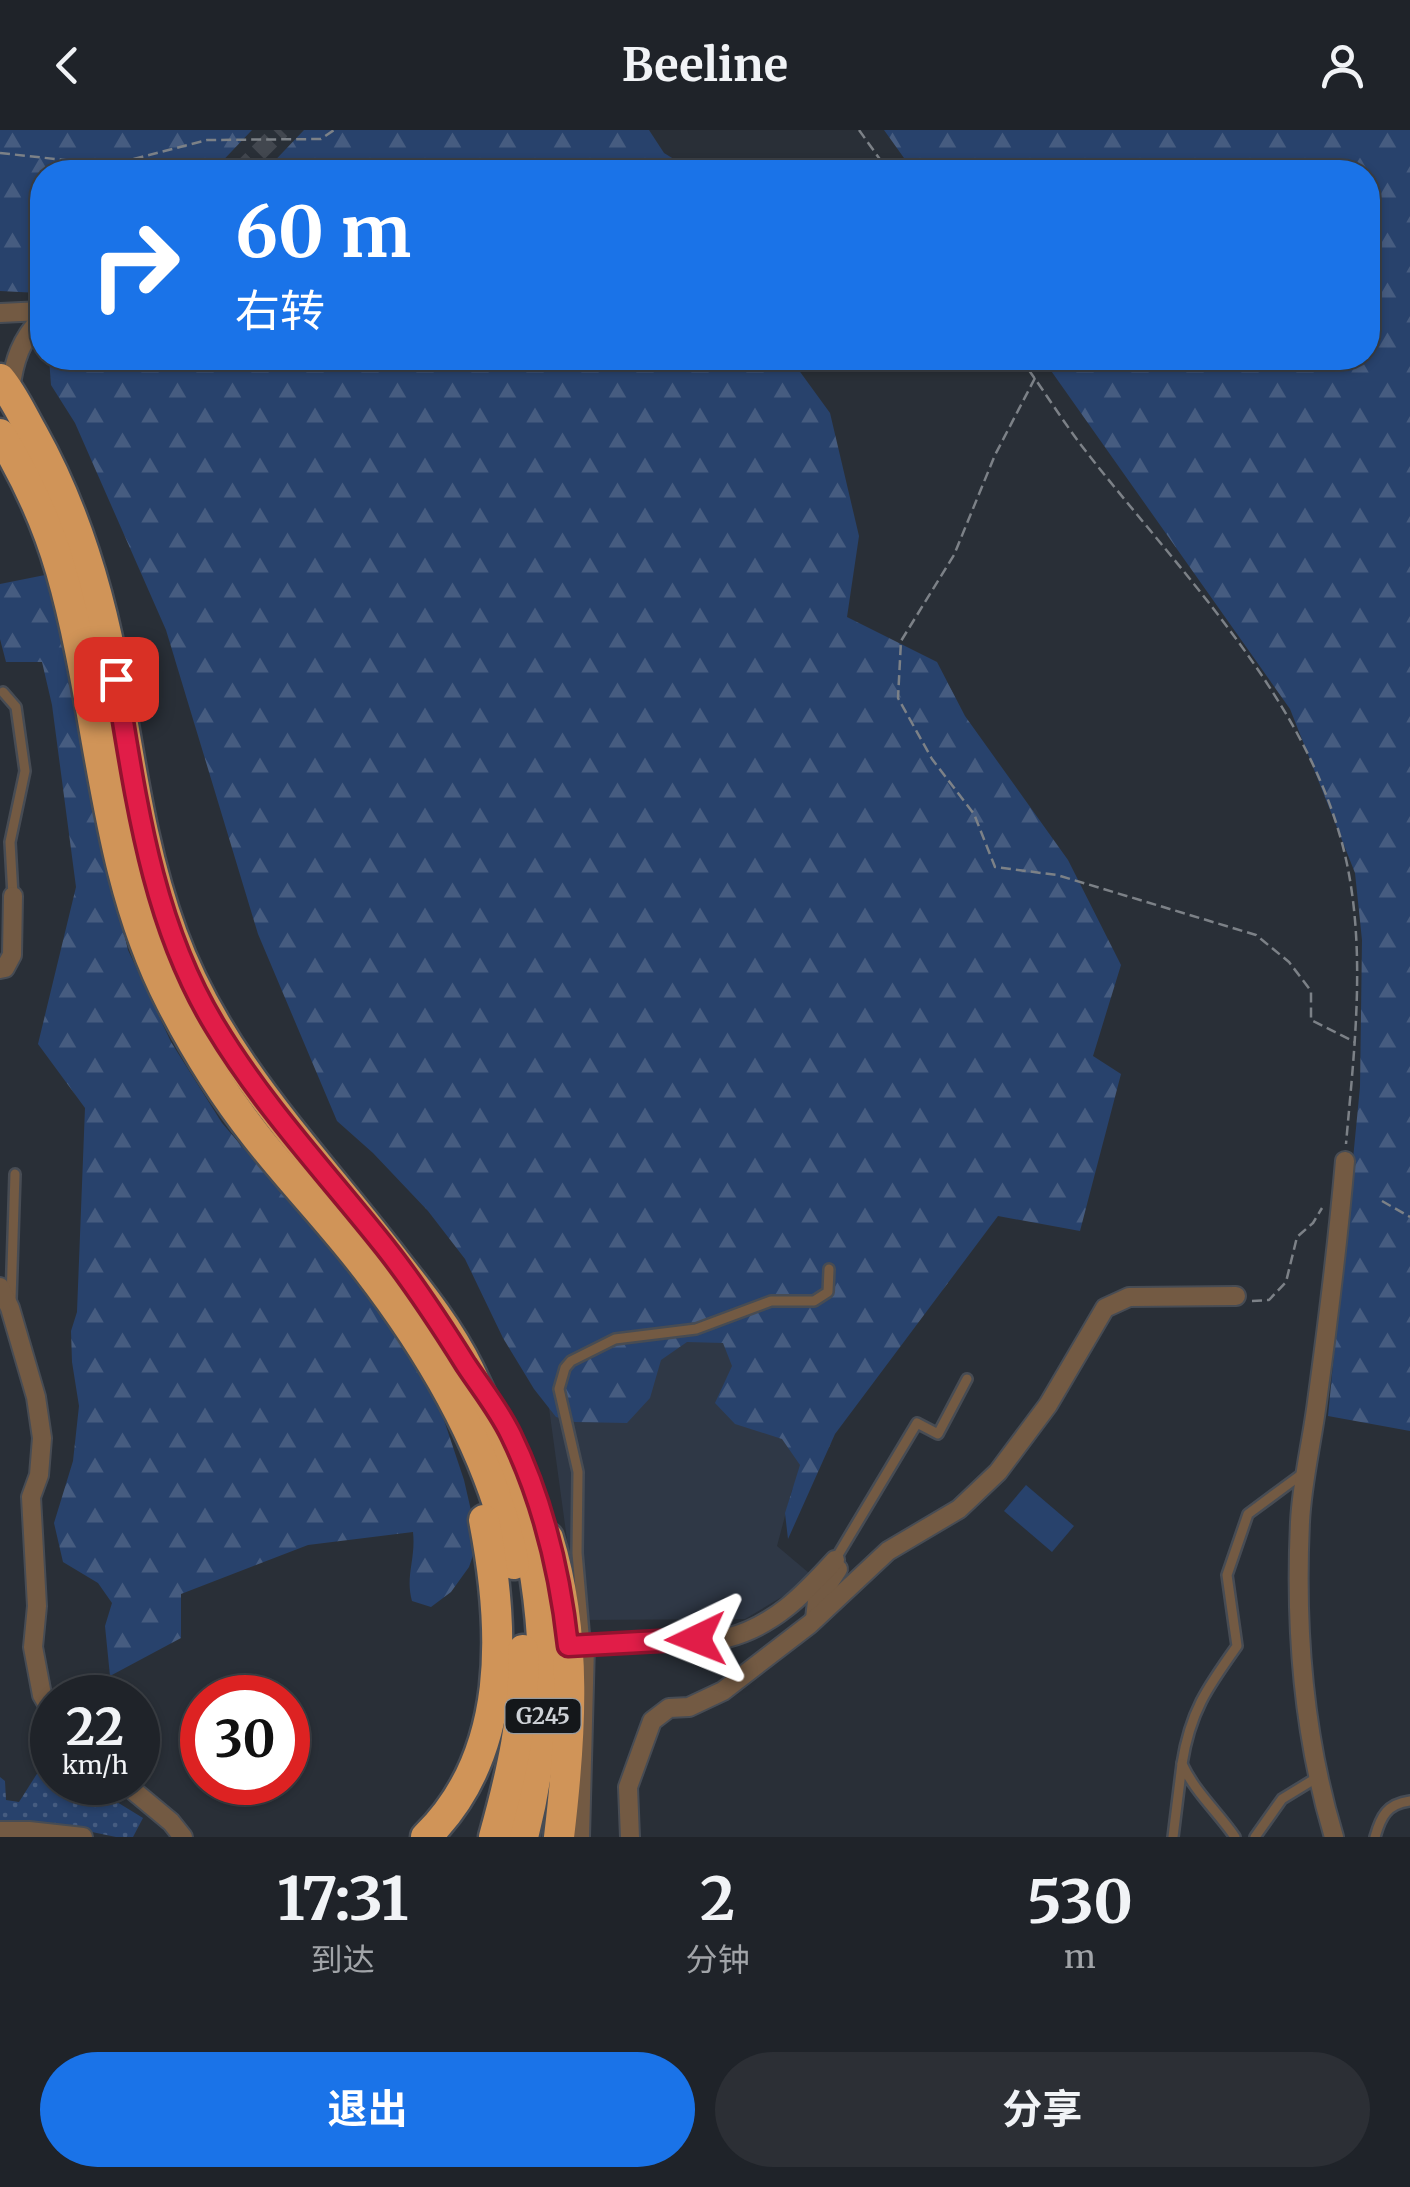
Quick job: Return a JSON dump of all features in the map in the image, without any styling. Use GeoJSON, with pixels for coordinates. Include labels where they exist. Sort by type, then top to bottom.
{"type":"FeatureCollection","features":[{"type":"Feature","properties":{"kind":"highway","name":"G245"},"geometry":{"type":"LineString","coordinates":[[5,385],[63,494],[82,547],[116,679],[140,824],[158,892],[188,976],[214,1024],[276,1116],[386,1249],[447,1332],[455,1374]]}},
{"type":"Feature","properties":{"kind":"highway","name":"G245"},"geometry":{"type":"LineString","coordinates":[[0,434],[41,512],[61,571],[125,884],[170,999],[228,1098],[455,1374],[516,1486],[537,1575],[544,1710],[511,1827]]}},
{"type":"Feature","properties":{"kind":"highway"},"geometry":{"type":"LineString","coordinates":[[455,1374],[490,1397],[511,1435],[539,1507],[559,1579],[574,1650],[560,1837]]}},
{"type":"Feature","properties":{"kind":"highway"},"geometry":{"type":"LineString","coordinates":[[426,1837],[464,1790],[478,1761],[498,1661],[496,1583],[455,1374]]}},
{"type":"Feature","properties":{"kind":"street"},"geometry":{"type":"LineString","coordinates":[[0,313],[30,314]]}},
{"type":"Feature","properties":{"kind":"street"},"geometry":{"type":"LineString","coordinates":[[5,385],[30,329]]}},
{"type":"Feature","properties":{"kind":"street"},"geometry":{"type":"LineString","coordinates":[[0,969],[5,968],[12,954],[13,896]]}},
{"type":"Feature","properties":{"kind":"street"},"geometry":{"type":"LineString","coordinates":[[1334,1837],[1310,1736],[1299,1642],[1300,1522],[1345,1161]]}},
{"type":"Feature","properties":{"kind":"street"},"geometry":{"type":"LineString","coordinates":[[0,1288],[10,1308],[36,1397],[42,1438],[39,1475],[30,1497],[37,1606],[34,1648],[38,1675]]}},
{"type":"Feature","properties":{"kind":"street"},"geometry":{"type":"LineString","coordinates":[[630,1837],[628,1787],[652,1720],[669,1708],[689,1707],[723,1691],[815,1620],[888,1551],[960,1509],[998,1472],[1048,1405],[1106,1308],[1129,1297],[1236,1296]]}},
{"type":"Feature","properties":{"kind":"street"},"geometry":{"type":"LineString","coordinates":[[580,1837],[574,1650],[741,1634],[799,1600],[835,1560],[838,1568],[817,1600],[815,1620]]}},
{"type":"Feature","properties":{"kind":"street"},"geometry":{"type":"LineString","coordinates":[[151,1805],[183,1837]]}},
{"type":"Feature","properties":{"kind":"street"},"geometry":{"type":"LineString","coordinates":[[0,1831],[82,1837]]}},
{"type":"Feature","properties":{"kind":"lane"},"geometry":{"type":"LineString","coordinates":[[3,692],[16,707],[26,771],[10,842],[13,896]]}},
{"type":"Feature","properties":{"kind":"lane"},"geometry":{"type":"LineString","coordinates":[[10,1308],[15,1174]]}},
{"type":"Feature","properties":{"kind":"lane"},"geometry":{"type":"LineString","coordinates":[[574,1650],[578,1472],[558,1389],[564,1368],[570,1361],[615,1339],[696,1329],[771,1301],[814,1301],[828,1292],[829,1268]]}},
{"type":"Feature","properties":{"kind":"lane"},"geometry":{"type":"LineString","coordinates":[[835,1560],[917,1423],[938,1434],[967,1380]]}},
{"type":"Feature","properties":{"kind":"lane"},"geometry":{"type":"LineString","coordinates":[[1173,1837],[1188,1727],[1202,1694],[1236,1646],[1227,1574],[1248,1514],[1304,1472]]}},
{"type":"Feature","properties":{"kind":"lane"},"geometry":{"type":"LineString","coordinates":[[1182,1764],[1193,1788],[1214,1806],[1235,1837]]}},
{"type":"Feature","properties":{"kind":"lane"},"geometry":{"type":"LineString","coordinates":[[1255,1837],[1282,1799],[1318,1778]]}},
{"type":"Feature","properties":{"kind":"lane"},"geometry":{"type":"LineString","coordinates":[[1376,1837],[1387,1810],[1410,1802]]}},
{"type":"Feature","properties":{"kind":"path"},"geometry":{"type":"LineString","coordinates":[[129,160],[207,140],[321,140],[334,130]]}},
{"type":"Feature","properties":{"kind":"path"},"geometry":{"type":"LineString","coordinates":[[859,130],[880,160]]}},
{"type":"Feature","properties":{"kind":"path"},"geometry":{"type":"LineString","coordinates":[[0,153],[64,160]]}},
{"type":"Feature","properties":{"kind":"path"},"geometry":{"type":"LineString","coordinates":[[1029,370],[1080,443],[1227,626],[1276,699],[1338,828],[1348,867],[1358,964],[1345,1161]]}},
{"type":"Feature","properties":{"kind":"path"},"geometry":{"type":"LineString","coordinates":[[1035,378],[996,455],[954,555],[901,641],[898,698],[932,759],[974,814],[995,866],[1057,875],[1256,935],[1289,962],[1311,990],[1311,1020],[1354,1042]]}},
{"type":"Feature","properties":{"kind":"path"},"geometry":{"type":"LineString","coordinates":[[1236,1296],[1252,1301],[1269,1300],[1286,1282],[1297,1236],[1313,1222],[1327,1200],[1340,1200]]}},
{"type":"Feature","properties":{"kind":"path"},"geometry":{"type":"LineString","coordinates":[[1380,1200],[1410,1217]]}},
{"type":"Feature","properties":{"kind":"shaded area"},"geometry":{"type":"Polygon","coordinates":[[[669,1236],[813,1456],[792,1490],[777,1546],[809,1573],[797,1588],[745,1619],[578,1620],[546,1386],[669,1236]]]}},
{"type":"Feature","properties":{"kind":"green space"},"geometry":{"type":"Polygon","coordinates":[[[0,130],[252,130],[223,160],[30,160],[30,293],[0,291],[0,130]]]}},
{"type":"Feature","properties":{"kind":"green space"},"geometry":{"type":"Polygon","coordinates":[[[304,130],[649,130],[664,153],[675,160],[275,160],[304,130]]]}},
{"type":"Feature","properties":{"kind":"green space"},"geometry":{"type":"Polygon","coordinates":[[[884,130],[1410,130],[1410,1431],[1328,1416],[1360,1087],[1362,940],[1355,873],[1290,709],[1050,370],[1380,370],[1380,160],[905,160],[884,130]]]}},
{"type":"Feature","properties":{"kind":"green space"},"geometry":{"type":"Polygon","coordinates":[[[50,370],[799,370],[830,413],[859,536],[847,617],[937,662],[965,716],[1068,860],[1121,965],[1093,1056],[1121,1074],[1080,1231],[998,1216],[835,1434],[788,1539],[785,1513],[800,1465],[782,1439],[735,1424],[715,1403],[732,1366],[723,1343],[687,1342],[661,1360],[650,1398],[627,1423],[575,1422],[556,1417],[503,1338],[465,1259],[428,1211],[337,1121],[258,934],[166,630],[75,423],[51,385],[50,370]]]}},
{"type":"Feature","properties":{"kind":"green space"},"geometry":{"type":"Polygon","coordinates":[[[55,573],[95,814],[128,950],[171,1042],[222,1123],[397,1328],[435,1393],[464,1480],[478,1541],[469,1567],[451,1592],[431,1607],[412,1601],[413,1532],[308,1545],[181,1594],[181,1638],[110,1675],[105,1626],[112,1603],[98,1583],[63,1562],[54,1523],[73,1461],[79,1406],[71,1331],[77,1312],[85,1108],[38,1044],[76,887],[52,705],[42,662],[6,662],[0,639],[0,584],[55,573]]]}},
{"type":"Feature","properties":{"kind":"green space"},"geometry":{"type":"Polygon","coordinates":[[[1026,1485],[1074,1526],[1052,1552],[1004,1511],[1026,1485]]]}},
{"type":"Feature","properties":{"kind":"green space"},"geometry":{"type":"Polygon","coordinates":[[[0,1777],[5,1781],[6,1800],[19,1802],[30,1785],[30,1805],[122,1805],[143,1818],[133,1837],[58,1825],[0,1822],[0,1777]]]}},
{"type":"Feature","properties":{"kind":"tunnel"},"geometry":{"type":"LineString","coordinates":[[251,160],[281,130]]}},
{"type":"Feature","properties":{"kind":"route"},"geometry":{"type":"LineString","coordinates":[[116,679],[140,824],[158,892],[188,976],[214,1024],[276,1116],[386,1249],[490,1397],[511,1435],[539,1507],[559,1579],[568,1646],[696,1639]]}}]}
